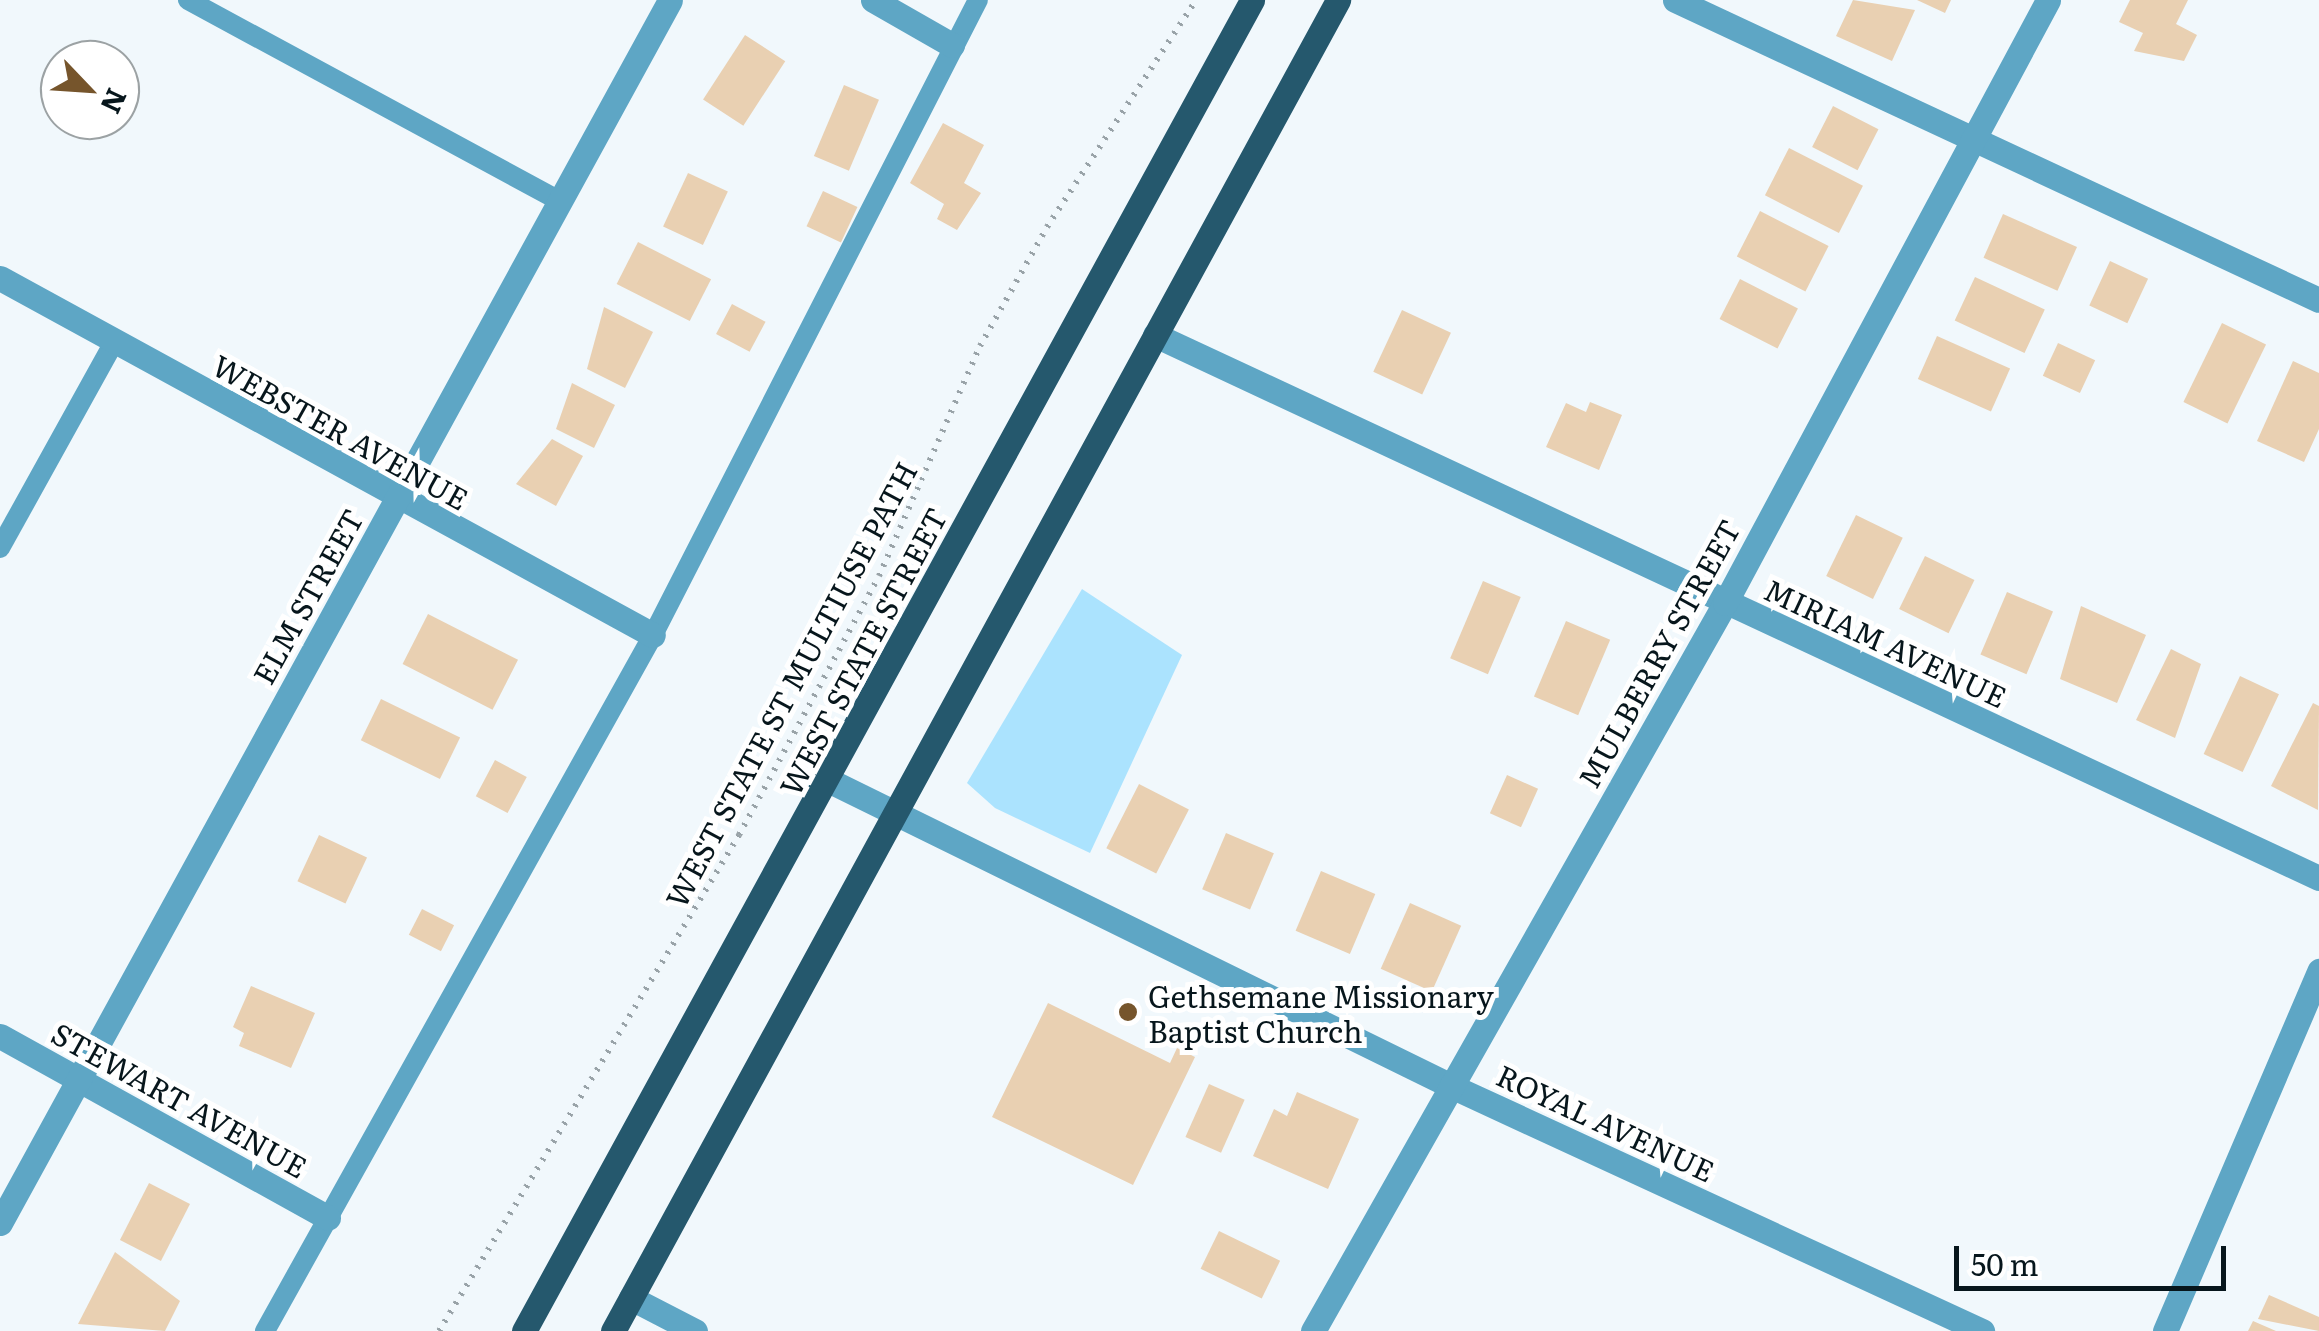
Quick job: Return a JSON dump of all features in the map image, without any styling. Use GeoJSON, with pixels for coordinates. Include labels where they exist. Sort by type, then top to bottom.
{"type":"FeatureCollection","features":[{"type":"Feature","properties":{"kind":"main road","name":"WEST STATE STREET"},"geometry":{"type":"LineString","coordinates":[[524,1331],[830,781],[1252,0]]}},
{"type":"Feature","properties":{"kind":"main road"},"geometry":{"type":"LineString","coordinates":[[613,1331],[1338,0]]}},
{"type":"Feature","properties":{"kind":"street","name":"ELM STREET"},"geometry":{"type":"LineString","coordinates":[[0,1224],[670,0]]}},
{"type":"Feature","properties":{"kind":"street"},"geometry":{"type":"LineString","coordinates":[[873,0],[952,45]]}},
{"type":"Feature","properties":{"kind":"street"},"geometry":{"type":"LineString","coordinates":[[1675,0],[1972,142],[2319,300]]}},
{"type":"Feature","properties":{"kind":"street","name":"MULBERRY STREET"},"geometry":{"type":"LineString","coordinates":[[1313,1331],[1725,603],[2048,0]]}},
{"type":"Feature","properties":{"kind":"street","name":"WEBSTER AVENUE"},"geometry":{"type":"LineString","coordinates":[[0,278],[397,500],[654,636]]}},
{"type":"Feature","properties":{"kind":"street","name":"MIRIAM AVENUE"},"geometry":{"type":"LineString","coordinates":[[1155,335],[2319,878]]}},
{"type":"Feature","properties":{"kind":"street","name":"ROYAL AVENUE"},"geometry":{"type":"LineString","coordinates":[[830,781],[1451,1086],[1982,1331]]}},
{"type":"Feature","properties":{"kind":"street"},"geometry":{"type":"LineString","coordinates":[[2166,1331],[2319,971]]}},
{"type":"Feature","properties":{"kind":"street","name":"STEWART AVENUE"},"geometry":{"type":"LineString","coordinates":[[0,1036],[328,1218]]}},
{"type":"Feature","properties":{"kind":"street"},"geometry":{"type":"LineString","coordinates":[[630,1298],[695,1331]]}},
{"type":"Feature","properties":{"kind":"lane"},"geometry":{"type":"LineString","coordinates":[[188,0],[560,201]]}},
{"type":"Feature","properties":{"kind":"lane"},"geometry":{"type":"LineString","coordinates":[[265,1331],[654,636],[978,0]]}},
{"type":"Feature","properties":{"kind":"lane"},"geometry":{"type":"LineString","coordinates":[[0,548],[114,342]]}},
{"type":"Feature","properties":{"kind":"path","name":"WEST STATE ST MULTIUSE PATH"},"geometry":{"type":"LineString","coordinates":[[438,1331],[740,836],[879,576],[980,346],[1047,226],[1196,0]]}},
{"type":"Feature","properties":{"kind":"shaded area"},"geometry":{"type":"Polygon","coordinates":[[[1082,589],[1182,655],[1090,853],[995,808],[967,783],[1082,589]]]}},
{"type":"Feature","properties":{"kind":"building"},"geometry":{"type":"Polygon","coordinates":[[[1853,0],[1915,10],[1892,61],[1836,36],[1853,0]]]}},
{"type":"Feature","properties":{"kind":"building"},"geometry":{"type":"Polygon","coordinates":[[[1917,0],[1951,0],[1945,13],[1917,0]]]}},
{"type":"Feature","properties":{"kind":"building"},"geometry":{"type":"Polygon","coordinates":[[[2130,0],[2188,0],[2176,24],[2197,35],[2184,61],[2134,51],[2143,33],[2119,22],[2130,0]]]}},
{"type":"Feature","properties":{"kind":"building"},"geometry":{"type":"Polygon","coordinates":[[[745,35],[785,61],[743,126],[703,100],[745,35]]]}},
{"type":"Feature","properties":{"kind":"building"},"geometry":{"type":"Polygon","coordinates":[[[844,85],[879,100],[849,171],[814,156],[844,85]]]}},
{"type":"Feature","properties":{"kind":"building"},"geometry":{"type":"Polygon","coordinates":[[[1833,106],[1878,129],[1858,170],[1812,147],[1833,106]]]}},
{"type":"Feature","properties":{"kind":"building"},"geometry":{"type":"Polygon","coordinates":[[[943,123],[984,145],[964,183],[981,193],[957,230],[937,219],[944,204],[910,183],[943,123]]]}},
{"type":"Feature","properties":{"kind":"building"},"geometry":{"type":"Polygon","coordinates":[[[1789,148],[1863,186],[1839,233],[1765,195],[1789,148]]]}},
{"type":"Feature","properties":{"kind":"building"},"geometry":{"type":"Polygon","coordinates":[[[688,173],[728,192],[703,245],[663,226],[688,173]]]}},
{"type":"Feature","properties":{"kind":"building"},"geometry":{"type":"Polygon","coordinates":[[[823,191],[857,207],[841,242],[807,226],[823,191]]]}},
{"type":"Feature","properties":{"kind":"building"},"geometry":{"type":"Polygon","coordinates":[[[1760,211],[1829,246],[1805,291],[1737,256],[1760,211]]]}},
{"type":"Feature","properties":{"kind":"building"},"geometry":{"type":"Polygon","coordinates":[[[2003,214],[2077,247],[2057,291],[1983,258],[2003,214]]]}},
{"type":"Feature","properties":{"kind":"building"},"geometry":{"type":"Polygon","coordinates":[[[638,242],[711,279],[690,321],[617,284],[638,242]]]}},
{"type":"Feature","properties":{"kind":"building"},"geometry":{"type":"Polygon","coordinates":[[[2110,261],[2148,279],[2127,323],[2089,305],[2110,261]]]}},
{"type":"Feature","properties":{"kind":"building"},"geometry":{"type":"Polygon","coordinates":[[[1975,277],[2045,310],[2025,353],[1955,321],[1975,277]]]}},
{"type":"Feature","properties":{"kind":"building"},"geometry":{"type":"Polygon","coordinates":[[[1740,279],[1798,309],[1777,349],[1720,319],[1740,279]]]}},
{"type":"Feature","properties":{"kind":"building"},"geometry":{"type":"Polygon","coordinates":[[[732,304],[766,322],[750,352],[716,334],[732,304]]]}},
{"type":"Feature","properties":{"kind":"building"},"geometry":{"type":"Polygon","coordinates":[[[604,307],[653,332],[625,388],[587,369],[604,307]]]}},
{"type":"Feature","properties":{"kind":"building"},"geometry":{"type":"Polygon","coordinates":[[[1402,310],[1451,333],[1422,394],[1373,372],[1402,310]]]}},
{"type":"Feature","properties":{"kind":"building"},"geometry":{"type":"Polygon","coordinates":[[[2222,323],[2266,344],[2227,424],[2183,402],[2222,323]]]}},
{"type":"Feature","properties":{"kind":"building"},"geometry":{"type":"Polygon","coordinates":[[[1937,336],[2010,369],[1991,411],[1918,379],[1937,336]]]}},
{"type":"Feature","properties":{"kind":"building"},"geometry":{"type":"Polygon","coordinates":[[[2058,343],[2095,360],[2080,393],[2043,376],[2058,343]]]}},
{"type":"Feature","properties":{"kind":"building"},"geometry":{"type":"Polygon","coordinates":[[[2293,361],[2319,373],[2319,429],[2304,462],[2257,441],[2293,361]]]}},
{"type":"Feature","properties":{"kind":"building"},"geometry":{"type":"Polygon","coordinates":[[[572,383],[615,405],[594,448],[556,429],[572,383]]]}},
{"type":"Feature","properties":{"kind":"building"},"geometry":{"type":"Polygon","coordinates":[[[1590,402],[1622,415],[1599,470],[1546,447],[1566,403],[1586,412],[1590,402]]]}},
{"type":"Feature","properties":{"kind":"building"},"geometry":{"type":"Polygon","coordinates":[[[552,439],[583,456],[556,506],[516,484],[552,439]]]}},
{"type":"Feature","properties":{"kind":"building"},"geometry":{"type":"Polygon","coordinates":[[[1856,515],[1903,538],[1873,599],[1826,576],[1856,515]]]}},
{"type":"Feature","properties":{"kind":"building"},"geometry":{"type":"Polygon","coordinates":[[[1925,556],[1974,580],[1949,633],[1899,609],[1925,556]]]}},
{"type":"Feature","properties":{"kind":"building"},"geometry":{"type":"Polygon","coordinates":[[[1483,581],[1521,597],[1488,674],[1450,658],[1483,581]]]}},
{"type":"Feature","properties":{"kind":"building"},"geometry":{"type":"Polygon","coordinates":[[[2007,592],[2053,612],[2026,674],[1980,655],[2007,592]]]}},
{"type":"Feature","properties":{"kind":"building"},"geometry":{"type":"Polygon","coordinates":[[[2081,606],[2146,635],[2117,703],[2060,679],[2081,606]]]}},
{"type":"Feature","properties":{"kind":"building"},"geometry":{"type":"Polygon","coordinates":[[[428,614],[518,660],[493,710],[403,664],[428,614]]]}},
{"type":"Feature","properties":{"kind":"building"},"geometry":{"type":"Polygon","coordinates":[[[1566,621],[1610,640],[1578,715],[1534,696],[1566,621]]]}},
{"type":"Feature","properties":{"kind":"building"},"geometry":{"type":"Polygon","coordinates":[[[2171,649],[2201,664],[2175,738],[2136,720],[2171,649]]]}},
{"type":"Feature","properties":{"kind":"building"},"geometry":{"type":"Polygon","coordinates":[[[2240,676],[2279,694],[2243,772],[2204,754],[2240,676]]]}},
{"type":"Feature","properties":{"kind":"building"},"geometry":{"type":"Polygon","coordinates":[[[381,699],[460,738],[440,779],[361,740],[381,699]]]}},
{"type":"Feature","properties":{"kind":"building"},"geometry":{"type":"Polygon","coordinates":[[[2313,703],[2319,706],[2318,810],[2271,786],[2313,703]]]}},
{"type":"Feature","properties":{"kind":"building"},"geometry":{"type":"Polygon","coordinates":[[[495,760],[527,777],[508,813],[476,796],[495,760]]]}},
{"type":"Feature","properties":{"kind":"building"},"geometry":{"type":"Polygon","coordinates":[[[1507,775],[1538,789],[1521,827],[1490,813],[1507,775]]]}},
{"type":"Feature","properties":{"kind":"building"},"geometry":{"type":"Polygon","coordinates":[[[1139,784],[1189,809],[1156,874],[1106,848],[1139,784]]]}},
{"type":"Feature","properties":{"kind":"building"},"geometry":{"type":"Polygon","coordinates":[[[1226,833],[1274,853],[1250,909],[1202,889],[1226,833]]]}},
{"type":"Feature","properties":{"kind":"building"},"geometry":{"type":"Polygon","coordinates":[[[319,835],[367,857],[345,904],[297,881],[319,835]]]}},
{"type":"Feature","properties":{"kind":"building"},"geometry":{"type":"Polygon","coordinates":[[[1321,871],[1375,894],[1350,954],[1296,931],[1321,871]]]}},
{"type":"Feature","properties":{"kind":"building"},"geometry":{"type":"Polygon","coordinates":[[[1410,903],[1461,926],[1432,992],[1381,969],[1410,903]]]}},
{"type":"Feature","properties":{"kind":"building"},"geometry":{"type":"Polygon","coordinates":[[[422,909],[454,925],[441,951],[409,935],[422,909]]]}},
{"type":"Feature","properties":{"kind":"building"},"geometry":{"type":"Polygon","coordinates":[[[251,986],[315,1013],[291,1068],[239,1046],[244,1033],[233,1027],[251,986]]]}},
{"type":"Feature","properties":{"kind":"building"},"geometry":{"type":"Polygon","coordinates":[[[1048,1003],[1170,1063],[1177,1048],[1195,1057],[1133,1185],[992,1117],[1048,1003]]]}},
{"type":"Feature","properties":{"kind":"building"},"geometry":{"type":"Polygon","coordinates":[[[1209,1084],[1245,1100],[1221,1153],[1185,1137],[1209,1084]]]}},
{"type":"Feature","properties":{"kind":"building"},"geometry":{"type":"Polygon","coordinates":[[[1297,1092],[1359,1119],[1328,1189],[1253,1156],[1274,1109],[1287,1116],[1297,1092]]]}},
{"type":"Feature","properties":{"kind":"building"},"geometry":{"type":"Polygon","coordinates":[[[149,1183],[190,1204],[161,1261],[120,1240],[149,1183]]]}},
{"type":"Feature","properties":{"kind":"building"},"geometry":{"type":"Polygon","coordinates":[[[1219,1231],[1280,1261],[1262,1299],[1201,1269],[1219,1231]]]}},
{"type":"Feature","properties":{"kind":"building"},"geometry":{"type":"Polygon","coordinates":[[[115,1252],[180,1301],[165,1331],[78,1324],[115,1252]]]}},
{"type":"Feature","properties":{"kind":"building"},"geometry":{"type":"Polygon","coordinates":[[[2269,1295],[2319,1317],[2319,1331],[2258,1319],[2269,1295]]]}},
{"type":"Feature","properties":{"kind":"building"},"geometry":{"type":"Polygon","coordinates":[[[2253,1321],[2276,1331],[2248,1331],[2253,1321]]]}},
{"type":"Feature","properties":{"kind":"place","name":"Gethsemane Missionary Baptist Church"},"geometry":{"type":"Point","coordinates":[1128,1012]}}]}
